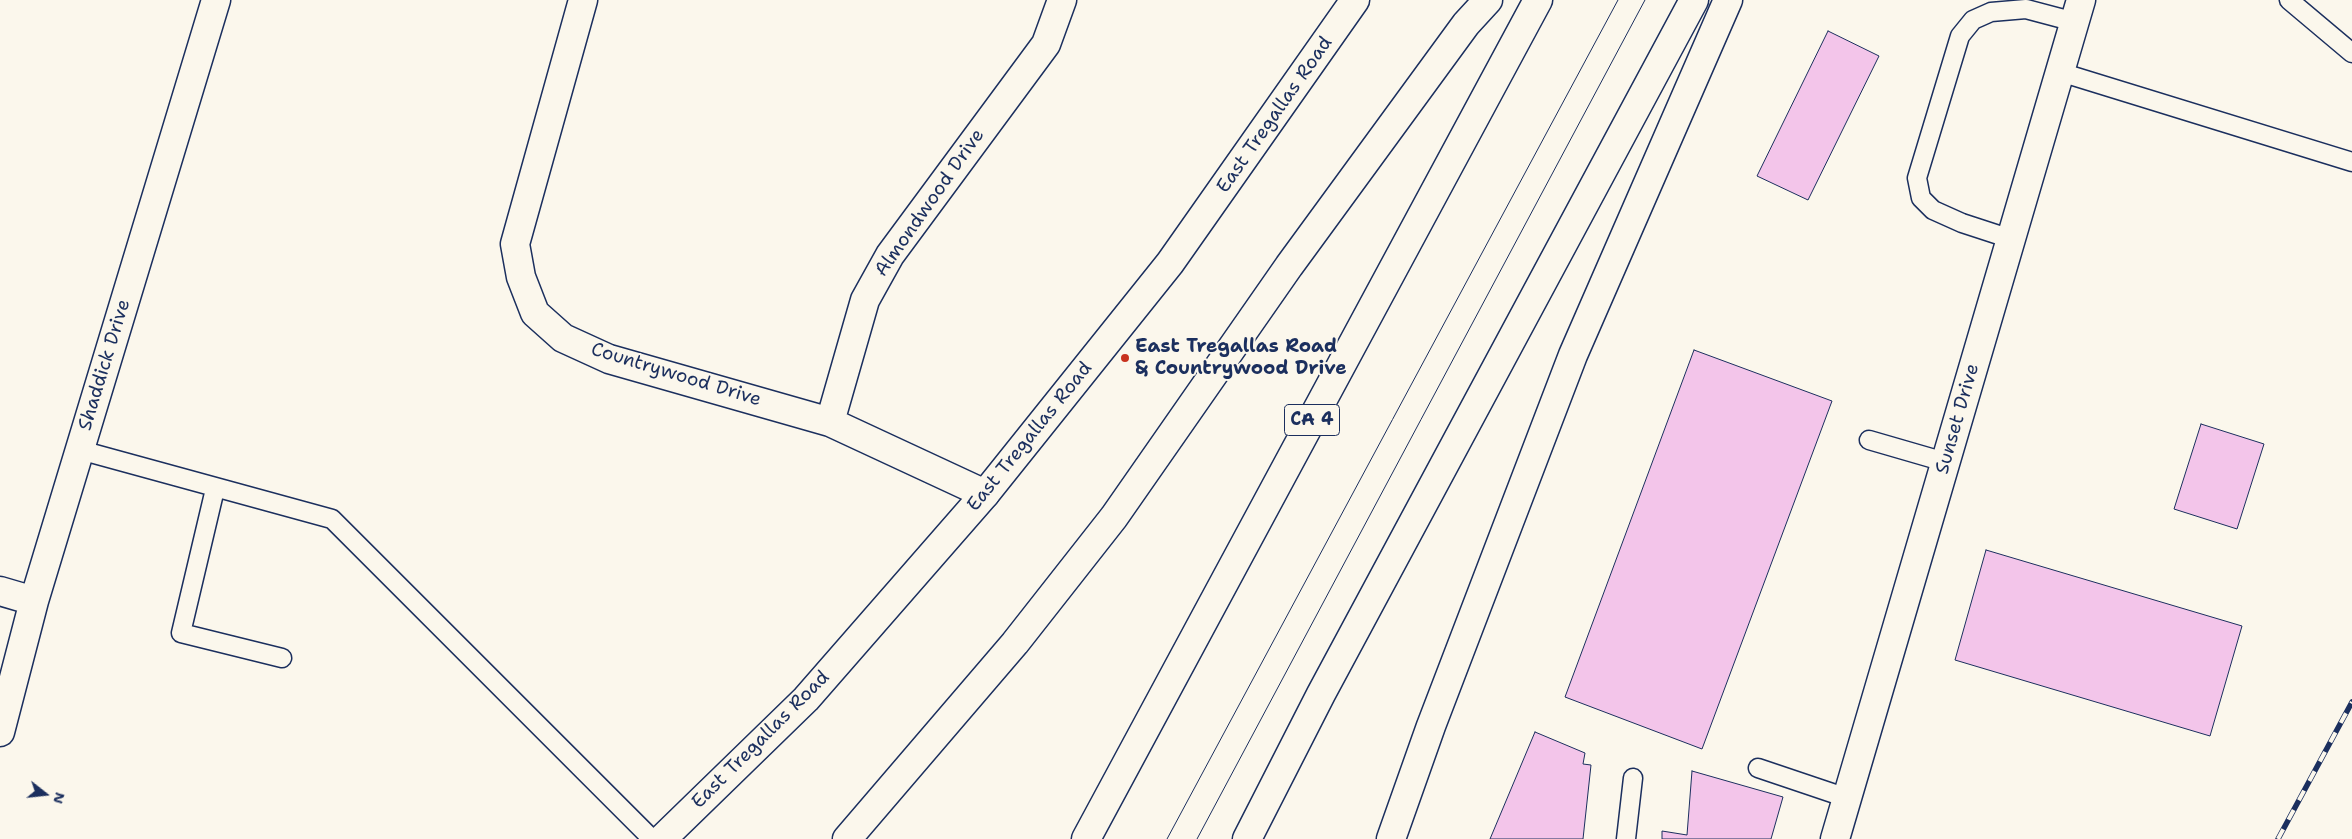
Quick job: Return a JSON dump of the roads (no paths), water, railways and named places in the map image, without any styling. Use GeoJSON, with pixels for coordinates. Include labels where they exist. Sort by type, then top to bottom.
{"type":"FeatureCollection","features":[{"type":"Feature","properties":{"kind":"main road","name":"Shaddick Drive"},"geometry":{"type":"LineString","coordinates":[[0,732],[34,601],[216,0]]}},
{"type":"Feature","properties":{"kind":"main road","name":"Countrywood Drive"},"geometry":{"type":"LineString","coordinates":[[583,0],[515,244],[521,278],[535,313],[563,338],[609,359],[830,422],[985,494]]}},
{"type":"Feature","properties":{"kind":"main road","name":"Almondwood Drive"},"geometry":{"type":"LineString","coordinates":[[830,422],[865,300],[873,285],[890,255],[1046,44],[1062,0]]}},
{"type":"Feature","properties":{"kind":"main road","name":"East Tregallas Road"},"geometry":{"type":"LineString","coordinates":[[662,839],[806,699],[985,494],[1170,263],[1355,0]]}},
{"type":"Feature","properties":{"kind":"main road"},"geometry":{"type":"LineString","coordinates":[[847,839],[1015,643],[1114,517],[1295,258],[1466,24],[1488,0]]}},
{"type":"Feature","properties":{"kind":"main road","name":"CA 4"},"geometry":{"type":"LineString","coordinates":[[1086,839],[1538,0]]}},
{"type":"Feature","properties":{"kind":"main road"},"geometry":{"type":"LineString","coordinates":[[1247,839],[1326,686],[1694,0]]}},
{"type":"Feature","properties":{"kind":"main road"},"geometry":{"type":"LineString","coordinates":[[1390,839],[1431,726],[1574,355],[1728,0]]}},
{"type":"Feature","properties":{"kind":"main road","name":"Sunset Drive"},"geometry":{"type":"LineString","coordinates":[[1835,839],[2078,11]]}},
{"type":"Feature","properties":{"kind":"main road"},"geometry":{"type":"LineString","coordinates":[[0,591],[34,601]]}},
{"type":"Feature","properties":{"kind":"lane"},"geometry":{"type":"LineString","coordinates":[[2289,0],[2352,53]]}},
{"type":"Feature","properties":{"kind":"lane"},"geometry":{"type":"LineString","coordinates":[[2011,239],[1962,223],[1933,210],[1922,198],[1917,178],[1960,36],[1972,20],[1991,12],[2026,9],[2078,11]]}},
{"type":"Feature","properties":{"kind":"lane"},"geometry":{"type":"LineString","coordinates":[[2060,72],[2352,162]]}},
{"type":"Feature","properties":{"kind":"lane"},"geometry":{"type":"LineString","coordinates":[[1869,440],[1945,462]]}},
{"type":"Feature","properties":{"kind":"lane"},"geometry":{"type":"LineString","coordinates":[[80,450],[215,489],[332,519],[652,839]]}},
{"type":"Feature","properties":{"kind":"lane"},"geometry":{"type":"LineString","coordinates":[[215,489],[182,633],[282,658]]}},
{"type":"Feature","properties":{"kind":"lane"},"geometry":{"type":"LineString","coordinates":[[1758,768],[1847,798]]}},
{"type":"Feature","properties":{"kind":"lane"},"geometry":{"type":"LineString","coordinates":[[1626,839],[1633,778]]}},
{"type":"Feature","properties":{"kind":"tram line"},"geometry":{"type":"LineString","coordinates":[[1167,839],[1618,0]]}},
{"type":"Feature","properties":{"kind":"tram line"},"geometry":{"type":"LineString","coordinates":[[1197,839],[1645,0]]}},
{"type":"Feature","properties":{"kind":"railway"},"geometry":{"type":"LineString","coordinates":[[2278,839],[2352,702]]}},
{"type":"Feature","properties":{"kind":"place","name":"East Tregallas Road & Countrywood Drive"},"geometry":{"type":"Point","coordinates":[1125,358]}}]}
